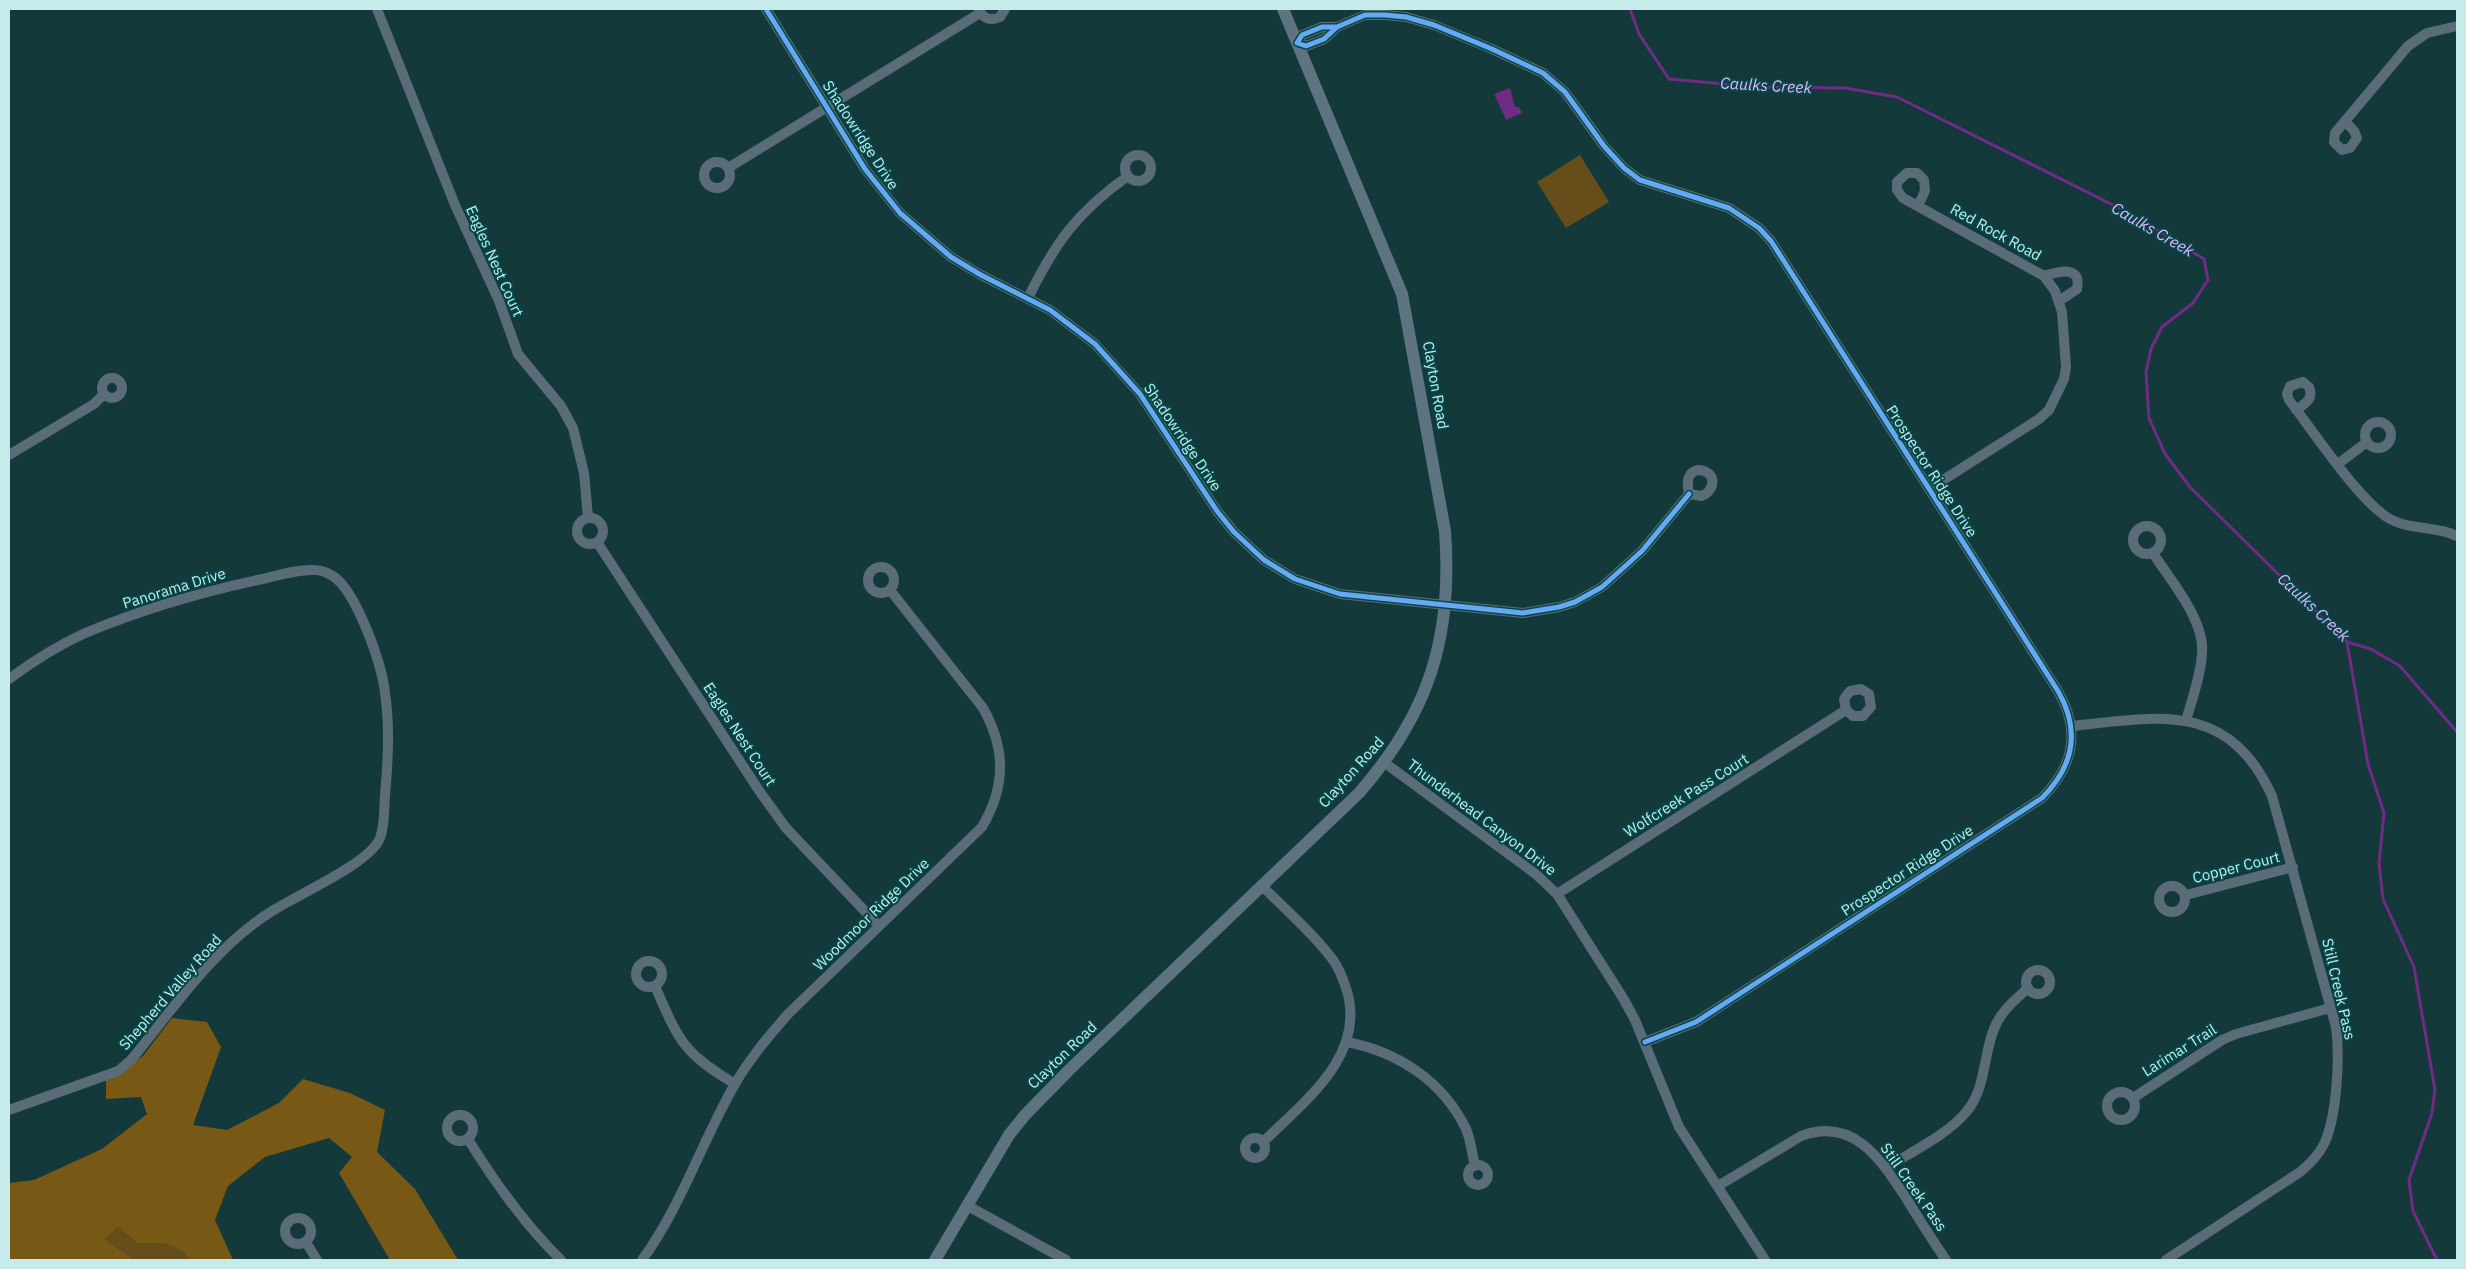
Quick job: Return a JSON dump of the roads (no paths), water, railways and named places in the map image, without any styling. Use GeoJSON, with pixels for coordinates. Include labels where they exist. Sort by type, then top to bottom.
{"type":"FeatureCollection","features":[{"type":"Feature","properties":{"kind":"main road","name":"Clayton Road"},"geometry":{"type":"LineString","coordinates":[[935,1260],[1009,1135],[1024,1115],[1359,793],[1385,762],[1405,733],[1427,687],[1440,642],[1448,564],[1445,531],[1402,294],[1283,9]]}},
{"type":"Feature","properties":{"kind":"street","name":"Eagles Nest Court"},"geometry":{"type":"LineString","coordinates":[[377,9],[454,205],[499,301],[518,354],[561,406],[573,428],[584,473],[588,518],[578,525],[577,533],[584,543],[596,542],[760,792],[786,828],[879,926]]}},
{"type":"Feature","properties":{"kind":"street","name":"Shadowridge Drive"},"geometry":{"type":"LineString","coordinates":[[766,9],[875,184],[911,224],[980,276],[1028,298],[1078,330],[1116,365],[1140,394],[1217,511],[1241,540],[1264,560],[1295,579],[1328,591],[1523,613],[1575,602],[1602,587],[1642,551],[1689,494]]}},
{"type":"Feature","properties":{"kind":"street"},"geometry":{"type":"LineString","coordinates":[[728,168],[980,11],[987,19],[996,19],[1003,14],[1005,9]]}},
{"type":"Feature","properties":{"kind":"street","name":"Prospector Ridge Drive"},"geometry":{"type":"LineString","coordinates":[[1297,43],[1306,46],[1324,39],[1337,27],[1365,15],[1406,17],[1434,25],[1543,73],[1565,92],[1604,146],[1624,168],[1640,180],[1729,208],[1759,228],[1771,241],[2058,691],[2068,714],[2071,726],[2071,747],[2067,764],[2060,778],[2042,798],[1696,1022],[1644,1042]]}},
{"type":"Feature","properties":{"kind":"street"},"geometry":{"type":"LineString","coordinates":[[2345,121],[2416,39],[2436,29],[2457,26]]}},
{"type":"Feature","properties":{"kind":"street"},"geometry":{"type":"LineString","coordinates":[[1028,298],[1054,248],[1069,226],[1084,210],[1128,176]]}},
{"type":"Feature","properties":{"kind":"street","name":"Red Rock Road"},"geometry":{"type":"LineString","coordinates":[[1918,206],[2044,276],[2059,301],[2066,367],[2061,389],[2052,405],[2039,419],[1928,489]]}},
{"type":"Feature","properties":{"kind":"street"},"geometry":{"type":"LineString","coordinates":[[2044,276],[2063,270],[2071,272],[2076,277],[2077,289],[2059,301]]}},
{"type":"Feature","properties":{"kind":"street"},"geometry":{"type":"LineString","coordinates":[[9,455],[94,404],[104,394]]}},
{"type":"Feature","properties":{"kind":"street"},"geometry":{"type":"LineString","coordinates":[[2296,410],[2372,508],[2394,521],[2445,530],[2457,536]]}},
{"type":"Feature","properties":{"kind":"street"},"geometry":{"type":"LineString","coordinates":[[2338,464],[2367,442]]}},
{"type":"Feature","properties":{"kind":"street"},"geometry":{"type":"LineString","coordinates":[[588,518],[599,521],[603,528],[602,536],[596,542]]}},
{"type":"Feature","properties":{"kind":"street"},"geometry":{"type":"LineString","coordinates":[[2154,553],[2194,616],[2201,640],[2201,662],[2186,721]]}},
{"type":"Feature","properties":{"kind":"street","name":"Panorama Drive"},"geometry":{"type":"LineString","coordinates":[[9,679],[43,656],[81,635],[128,616],[198,593],[293,572],[317,569],[340,582],[350,597]]}},
{"type":"Feature","properties":{"kind":"street","name":"Woodmoor Ridge Drive"},"geometry":{"type":"LineString","coordinates":[[642,1260],[667,1219],[735,1084],[760,1047],[788,1014],[982,827],[997,794],[1001,770],[998,741],[983,708],[890,590]]}},
{"type":"Feature","properties":{"kind":"street","name":"Shepherd Valley Road"},"geometry":{"type":"LineString","coordinates":[[9,1110],[118,1071],[131,1060],[216,958],[249,927],[270,912],[335,875],[374,848],[383,827],[389,747],[386,699],[384,681],[370,638],[350,597]]}},
{"type":"Feature","properties":{"kind":"street","name":"Wolfcreek Pass Court"},"geometry":{"type":"LineString","coordinates":[[1557,894],[1831,722],[1846,710]]}},
{"type":"Feature","properties":{"kind":"street","name":"Still Creek Pass"},"geometry":{"type":"LineString","coordinates":[[2071,726],[2156,717],[2186,721],[2200,725],[2227,738],[2249,757],[2259,770],[2272,796],[2336,1027],[2338,1059],[2331,1119],[2324,1144],[2318,1154],[2300,1172],[2166,1260]]}},
{"type":"Feature","properties":{"kind":"street","name":"Thunderhead Canyon Drive"},"geometry":{"type":"LineString","coordinates":[[1385,762],[1537,875],[1557,894],[1624,998],[1679,1126],[1765,1260]]}},
{"type":"Feature","properties":{"kind":"street","name":"Copper Court"},"geometry":{"type":"LineString","coordinates":[[2186,895],[2293,867]]}},
{"type":"Feature","properties":{"kind":"street"},"geometry":{"type":"LineString","coordinates":[[1262,886],[1335,962],[1350,998],[1347,1042],[1329,1075],[1263,1142]]}},
{"type":"Feature","properties":{"kind":"street"},"geometry":{"type":"LineString","coordinates":[[655,986],[669,1021],[684,1046],[704,1064],[735,1084]]}},
{"type":"Feature","properties":{"kind":"street"},"geometry":{"type":"LineString","coordinates":[[1886,1168],[1954,1124],[1968,1111],[1978,1093],[1994,1029],[2011,1004],[2028,988]]}},
{"type":"Feature","properties":{"kind":"street","name":"Larimar Trail"},"geometry":{"type":"LineString","coordinates":[[2133,1098],[2229,1037],[2330,1008]]}},
{"type":"Feature","properties":{"kind":"street"},"geometry":{"type":"LineString","coordinates":[[1347,1042],[1370,1047],[1394,1056],[1410,1066],[1443,1095],[1467,1131],[1475,1166]]}},
{"type":"Feature","properties":{"kind":"street","name":"Still Creek Pass"},"geometry":{"type":"LineString","coordinates":[[1718,1186],[1812,1131],[1836,1133],[1859,1140],[1870,1148],[1886,1168],[1946,1260]]}},
{"type":"Feature","properties":{"kind":"street"},"geometry":{"type":"LineString","coordinates":[[468,1139],[502,1193],[532,1231],[561,1260]]}},
{"type":"Feature","properties":{"kind":"street"},"geometry":{"type":"LineString","coordinates":[[968,1206],[1066,1260]]}},
{"type":"Feature","properties":{"kind":"street"},"geometry":{"type":"LineString","coordinates":[[306,1242],[317,1260]]}},
{"type":"Feature","properties":{"kind":"waterway","name":"Caulks Creek"},"geometry":{"type":"LineString","coordinates":[[1630,9],[1639,34],[1669,79],[1758,87],[1845,88],[1897,97],[2129,213],[2204,259],[2208,280],[2193,303],[2162,327],[2151,349],[2146,372],[2149,418],[2165,454],[2190,487],[2347,642],[2371,649],[2400,666],[2457,732]]}},
{"type":"Feature","properties":{"kind":"waterway"},"geometry":{"type":"LineString","coordinates":[[2347,642],[2368,764],[2384,813],[2379,863],[2383,899],[2414,967],[2435,1090],[2432,1113],[2409,1180],[2413,1211],[2437,1260]]}}]}
